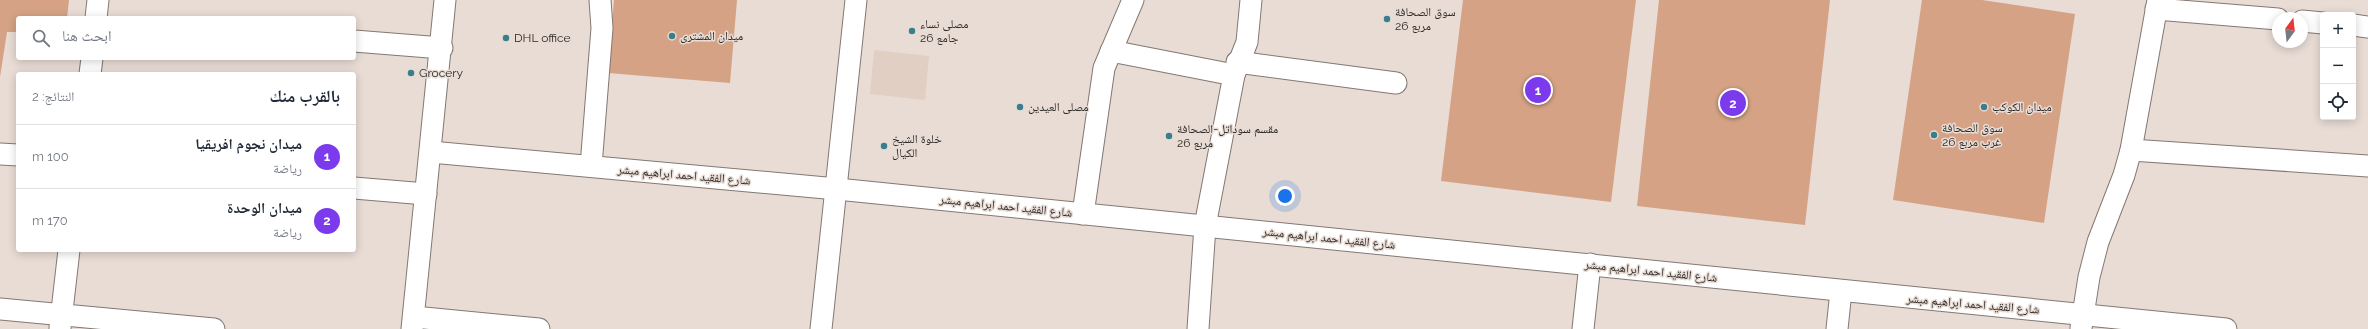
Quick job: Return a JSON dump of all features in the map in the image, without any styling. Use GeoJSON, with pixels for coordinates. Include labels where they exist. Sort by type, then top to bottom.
{"type":"FeatureCollection","features":[{"type":"Feature","properties":{"kind":"street"},"geometry":{"type":"LineString","coordinates":[[96,16],[98,0]]}},
{"type":"Feature","properties":{"kind":"street"},"geometry":{"type":"LineString","coordinates":[[445,0],[442,48],[413,323],[539,329]]}},
{"type":"Feature","properties":{"kind":"street"},"geometry":{"type":"LineString","coordinates":[[591,166],[602,28],[600,0]]}},
{"type":"Feature","properties":{"kind":"street"},"geometry":{"type":"LineString","coordinates":[[821,329],[856,0]]}},
{"type":"Feature","properties":{"kind":"street"},"geometry":{"type":"LineString","coordinates":[[1083,214],[1104,68],[1133,0]]}},
{"type":"Feature","properties":{"kind":"street"},"geometry":{"type":"LineString","coordinates":[[1198,329],[1205,226],[1236,68],[1247,42],[1251,21],[1251,0]]}},
{"type":"Feature","properties":{"kind":"street"},"geometry":{"type":"LineString","coordinates":[[2082,322],[2098,242],[2124,175],[2131,150],[2157,5],[2272,18]]}},
{"type":"Feature","properties":{"kind":"street"},"geometry":{"type":"LineString","coordinates":[[2308,22],[2320,23]]}},
{"type":"Feature","properties":{"kind":"street"},"geometry":{"type":"LineString","coordinates":[[2356,25],[2368,27]]}},
{"type":"Feature","properties":{"kind":"street"},"geometry":{"type":"LineString","coordinates":[[356,41],[442,48]]}},
{"type":"Feature","properties":{"kind":"street"},"geometry":{"type":"LineString","coordinates":[[1111,51],[1236,68],[1396,83]]}},
{"type":"Feature","properties":{"kind":"street"},"geometry":{"type":"LineString","coordinates":[[90,72],[92,60]]}},
{"type":"Feature","properties":{"kind":"street"},"geometry":{"type":"LineString","coordinates":[[2131,150],[2368,166]]}},
{"type":"Feature","properties":{"kind":"street","name":"شارع الفقيد احمد ابراهيم مبشر"},"geometry":{"type":"LineString","coordinates":[[431,152],[836,189],[1590,264],[1841,291],[2082,322],[2226,329]]}},
{"type":"Feature","properties":{"kind":"street"},"geometry":{"type":"LineString","coordinates":[[0,154],[16,155]]}},
{"type":"Feature","properties":{"kind":"street"},"geometry":{"type":"LineString","coordinates":[[356,188],[426,194]]}},
{"type":"Feature","properties":{"kind":"street"},"geometry":{"type":"LineString","coordinates":[[61,322],[69,252]]}},
{"type":"Feature","properties":{"kind":"street"},"geometry":{"type":"LineString","coordinates":[[1583,329],[1590,264]]}},
{"type":"Feature","properties":{"kind":"street"},"geometry":{"type":"LineString","coordinates":[[1837,329],[1841,291]]}},
{"type":"Feature","properties":{"kind":"street"},"geometry":{"type":"LineString","coordinates":[[0,309],[61,322],[214,329]]}},
{"type":"Feature","properties":{"kind":"shaded area"},"geometry":{"type":"Polygon","coordinates":[[[0,0],[69,0],[67,16],[16,16],[16,32],[7,32],[0,77],[0,0]]]}},
{"type":"Feature","properties":{"kind":"shaded area","name":"ميدان المشترى"},"geometry":{"type":"Polygon","coordinates":[[[614,0],[737,0],[730,83],[608,73],[614,0]]]}},
{"type":"Feature","properties":{"kind":"shaded area"},"geometry":{"type":"Polygon","coordinates":[[[1463,0],[1636,0],[1611,202],[1441,181],[1463,0]]]}},
{"type":"Feature","properties":{"kind":"shaded area"},"geometry":{"type":"Polygon","coordinates":[[[1659,0],[1830,0],[1805,225],[1637,206],[1659,0]]]}},
{"type":"Feature","properties":{"kind":"shaded area","name":"ميدان الكوكب"},"geometry":{"type":"Polygon","coordinates":[[[1922,0],[1982,0],[2075,14],[2044,223],[1893,200],[1922,0]]]}},
{"type":"Feature","properties":{"kind":"shaded area"},"geometry":{"type":"Polygon","coordinates":[[[874,50],[929,56],[925,100],[870,94],[874,50]]]}},
{"type":"Feature","properties":{"kind":"place","name":"سوق الصحافة مربع 26"},"geometry":{"type":"Point","coordinates":[1387,19]}},
{"type":"Feature","properties":{"kind":"place","name":"مصلى نساء جامع 26"},"geometry":{"type":"Point","coordinates":[912,31]}},
{"type":"Feature","properties":{"kind":"place","name":"ميدان المشترى"},"geometry":{"type":"Point","coordinates":[672,36]}},
{"type":"Feature","properties":{"kind":"place","name":"DHL office"},"geometry":{"type":"Point","coordinates":[506,38]}},
{"type":"Feature","properties":{"kind":"place","name":"Grocery"},"geometry":{"type":"Point","coordinates":[411,73]}},
{"type":"Feature","properties":{"kind":"place","name":"ميدان نجوم افريقيا"},"geometry":{"type":"Point","coordinates":[1538,90]}},
{"type":"Feature","properties":{"kind":"place","name":"ميدان الوحدة"},"geometry":{"type":"Point","coordinates":[1733,103]}},
{"type":"Feature","properties":{"kind":"place","name":"مصلى العيدين"},"geometry":{"type":"Point","coordinates":[1020,107]}},
{"type":"Feature","properties":{"kind":"place","name":"ميدان الكوكب"},"geometry":{"type":"Point","coordinates":[1984,107]}},
{"type":"Feature","properties":{"kind":"place","name":"سوق الصحافة غرب مربع 26"},"geometry":{"type":"Point","coordinates":[1934,135]}},
{"type":"Feature","properties":{"kind":"place","name":"مقسم سوداتل-الصحافة مربع 26"},"geometry":{"type":"Point","coordinates":[1169,136]}},
{"type":"Feature","properties":{"kind":"place","name":"خلوة الشيخ الكيال"},"geometry":{"type":"Point","coordinates":[884,146]}}]}
